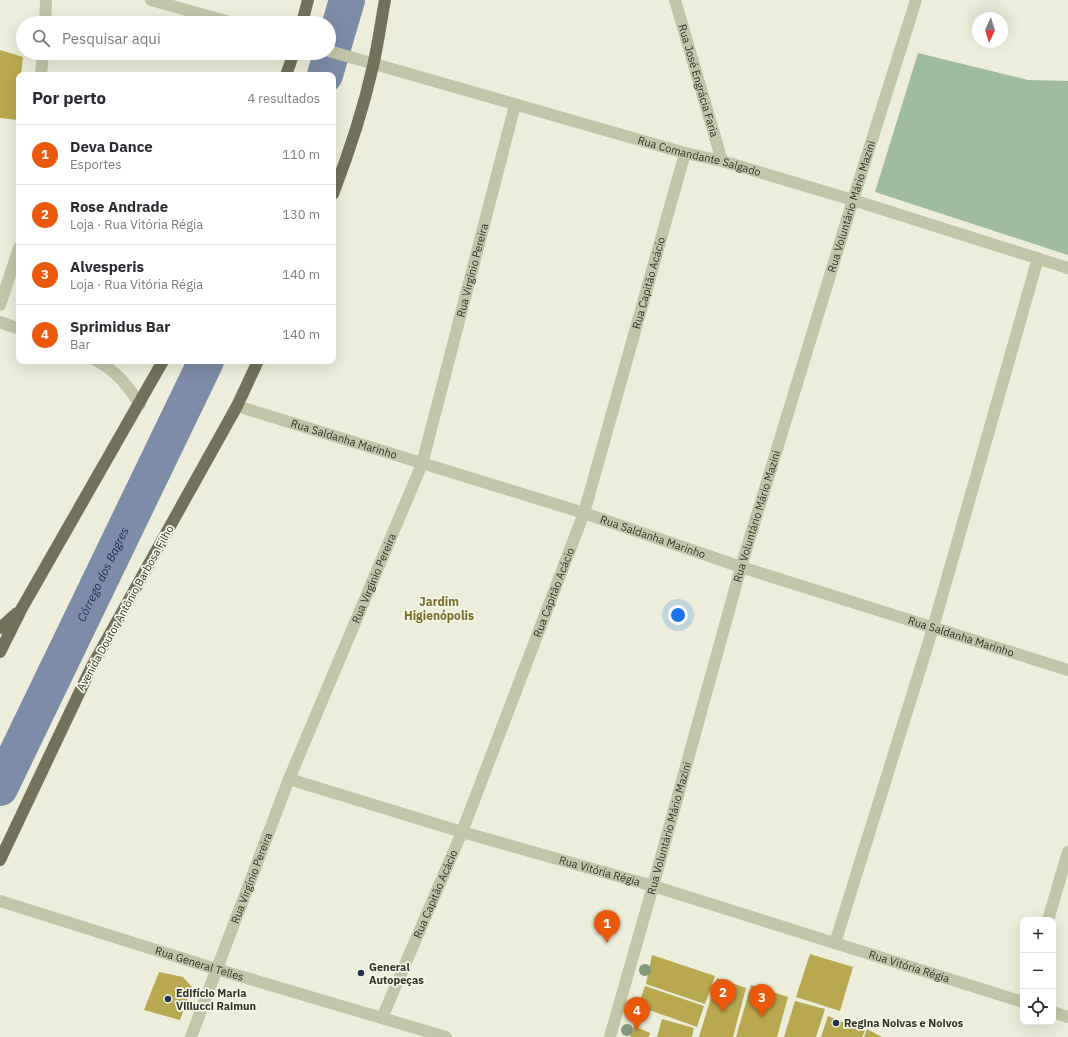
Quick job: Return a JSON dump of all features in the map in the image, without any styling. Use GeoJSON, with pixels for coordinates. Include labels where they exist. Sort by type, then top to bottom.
{"type":"FeatureCollection","features":[{"type":"Feature","properties":{"kind":"main road"},"geometry":{"type":"LineString","coordinates":[[304,16],[308,0]]}},
{"type":"Feature","properties":{"kind":"main road"},"geometry":{"type":"LineString","coordinates":[[336,186],[349,153],[373,65],[385,0]]}},
{"type":"Feature","properties":{"kind":"main road"},"geometry":{"type":"LineString","coordinates":[[287,72],[291,60]]}},
{"type":"Feature","properties":{"kind":"main road"},"geometry":{"type":"LineString","coordinates":[[0,652],[22,608],[140,404],[161,364]]}},
{"type":"Feature","properties":{"kind":"main road","name":"Avenida Doutor Antônio Barbosa Filho"},"geometry":{"type":"LineString","coordinates":[[0,860],[91,668],[237,406],[257,364]]}},
{"type":"Feature","properties":{"kind":"main road"},"geometry":{"type":"LineString","coordinates":[[0,628],[22,608]]}},
{"type":"Feature","properties":{"kind":"street"},"geometry":{"type":"LineString","coordinates":[[45,16],[46,0]]}},
{"type":"Feature","properties":{"kind":"street"},"geometry":{"type":"LineString","coordinates":[[151,0],[208,16]]}},
{"type":"Feature","properties":{"kind":"street","name":"Rua José Engrácia Faria"},"geometry":{"type":"LineString","coordinates":[[675,0],[722,161]]}},
{"type":"Feature","properties":{"kind":"street","name":"Rua Voluntário Mário Mazini"},"geometry":{"type":"LineString","coordinates":[[610,1037],[741,568],[853,200],[916,0]]}},
{"type":"Feature","properties":{"kind":"street","name":"Rua Comandante Salgado"},"geometry":{"type":"LineString","coordinates":[[336,53],[373,65],[685,153],[722,161],[853,200],[1068,268]]}},
{"type":"Feature","properties":{"kind":"street"},"geometry":{"type":"LineString","coordinates":[[41,72],[42,60]]}},
{"type":"Feature","properties":{"kind":"street","name":"Rua Virgínio Pereira"},"geometry":{"type":"LineString","coordinates":[[191,1037],[289,779],[422,464],[515,105]]}},
{"type":"Feature","properties":{"kind":"street","name":"Rua Capitão Acácio"},"geometry":{"type":"LineString","coordinates":[[382,1018],[462,832],[584,513],[685,153]]}},
{"type":"Feature","properties":{"kind":"street"},"geometry":{"type":"LineString","coordinates":[[0,305],[16,257]]}},
{"type":"Feature","properties":{"kind":"street"},"geometry":{"type":"LineString","coordinates":[[834,943],[933,628],[1038,258]]}},
{"type":"Feature","properties":{"kind":"street"},"geometry":{"type":"LineString","coordinates":[[0,322],[16,329]]}},
{"type":"Feature","properties":{"kind":"street"},"geometry":{"type":"LineString","coordinates":[[102,364],[122,380],[140,404]]}},
{"type":"Feature","properties":{"kind":"street","name":"Rua Saldanha Marinho"},"geometry":{"type":"LineString","coordinates":[[237,406],[584,513],[741,568],[1068,670]]}},
{"type":"Feature","properties":{"kind":"street","name":"Rua Vitória Régia"},"geometry":{"type":"LineString","coordinates":[[289,779],[462,832],[653,886],[1020,1001]]}},
{"type":"Feature","properties":{"kind":"street"},"geometry":{"type":"LineString","coordinates":[[1049,917],[1068,852]]}},
{"type":"Feature","properties":{"kind":"street","name":"Rua General Telles"},"geometry":{"type":"LineString","coordinates":[[0,901],[216,969],[446,1037]]}},
{"type":"Feature","properties":{"kind":"street"},"geometry":{"type":"LineString","coordinates":[[1056,1013],[1068,1017]]}},
{"type":"Feature","properties":{"kind":"green space"},"geometry":{"type":"Polygon","coordinates":[[[918,53],[1028,80],[1068,81],[1068,255],[875,192],[918,53]]]}},
{"type":"Feature","properties":{"kind":"building"},"geometry":{"type":"Polygon","coordinates":[[[0,50],[16,55],[16,60],[23,60],[21,72],[16,72],[16,120],[0,118],[0,50]]]}},
{"type":"Feature","properties":{"kind":"building"},"geometry":{"type":"Polygon","coordinates":[[[810,954],[853,967],[840,1011],[796,997],[810,954]]]}},
{"type":"Feature","properties":{"kind":"building"},"geometry":{"type":"Polygon","coordinates":[[[652,955],[715,976],[705,1004],[646,984],[652,955]]]}},
{"type":"Feature","properties":{"kind":"building","name":"Edifício Maria Villucci Raimun"},"geometry":{"type":"Polygon","coordinates":[[[159,972],[183,977],[192,987],[180,1020],[144,1010],[159,972]]]}},
{"type":"Feature","properties":{"kind":"building"},"geometry":{"type":"Polygon","coordinates":[[[717,978],[746,988],[733,1037],[699,1037],[717,978]]]}},
{"type":"Feature","properties":{"kind":"building"},"geometry":{"type":"Polygon","coordinates":[[[751,985],[788,997],[777,1037],[736,1037],[751,985]]]}},
{"type":"Feature","properties":{"kind":"building"},"geometry":{"type":"Polygon","coordinates":[[[645,986],[704,1006],[697,1027],[638,1006],[645,986]]]}},
{"type":"Feature","properties":{"kind":"building"},"geometry":{"type":"Polygon","coordinates":[[[795,1001],[825,1009],[816,1037],[784,1037],[795,1001]]]}},
{"type":"Feature","properties":{"kind":"building","name":"Regina Noivas e Noivos"},"geometry":{"type":"Polygon","coordinates":[[[828,1016],[865,1031],[862,1037],[821,1037],[828,1016]]]}},
{"type":"Feature","properties":{"kind":"building"},"geometry":{"type":"Polygon","coordinates":[[[662,1019],[694,1028],[692,1037],[657,1037],[662,1019]]]}},
{"type":"Feature","properties":{"kind":"building"},"geometry":{"type":"Polygon","coordinates":[[[634,1026],[650,1033],[649,1037],[630,1037],[634,1026]]]}},
{"type":"Feature","properties":{"kind":"building"},"geometry":{"type":"Polygon","coordinates":[[[867,1029],[882,1037],[864,1037],[867,1029]]]}},
{"type":"Feature","properties":{"kind":"waterway","name":"Córrego dos Bagres"},"geometry":{"type":"LineString","coordinates":[[336,38],[347,0]]}},
{"type":"Feature","properties":{"kind":"waterway","name":"Córrego dos Bagres"},"geometry":{"type":"LineString","coordinates":[[326,72],[329,60]]}},
{"type":"Feature","properties":{"kind":"waterway","name":"Córrego dos Bagres"},"geometry":{"type":"LineString","coordinates":[[0,788],[205,364]]}},
{"type":"Feature","properties":{"kind":"place","name":"Deva Dance"},"geometry":{"type":"Point","coordinates":[607,943]}},
{"type":"Feature","properties":{"kind":"place","name":"General Autopeças"},"geometry":{"type":"Point","coordinates":[361,973]}},
{"type":"Feature","properties":{"kind":"place","name":"Edifício Maria Villucci Raimun"},"geometry":{"type":"Point","coordinates":[168,999]}},
{"type":"Feature","properties":{"kind":"place","name":"Rose Andrade"},"geometry":{"type":"Point","coordinates":[723,1012]}},
{"type":"Feature","properties":{"kind":"place","name":"Alvesperis"},"geometry":{"type":"Point","coordinates":[762,1017]}},
{"type":"Feature","properties":{"kind":"place","name":"Regina Noivas e Noivos"},"geometry":{"type":"Point","coordinates":[836,1023]}},
{"type":"Feature","properties":{"kind":"place","name":"Sprimidus Bar"},"geometry":{"type":"Point","coordinates":[637,1030]}},
{"type":"Feature","properties":{"kind":"district","name":"Jardim Higienópolis"},"geometry":{"type":"Point","coordinates":[439,609]}}]}
